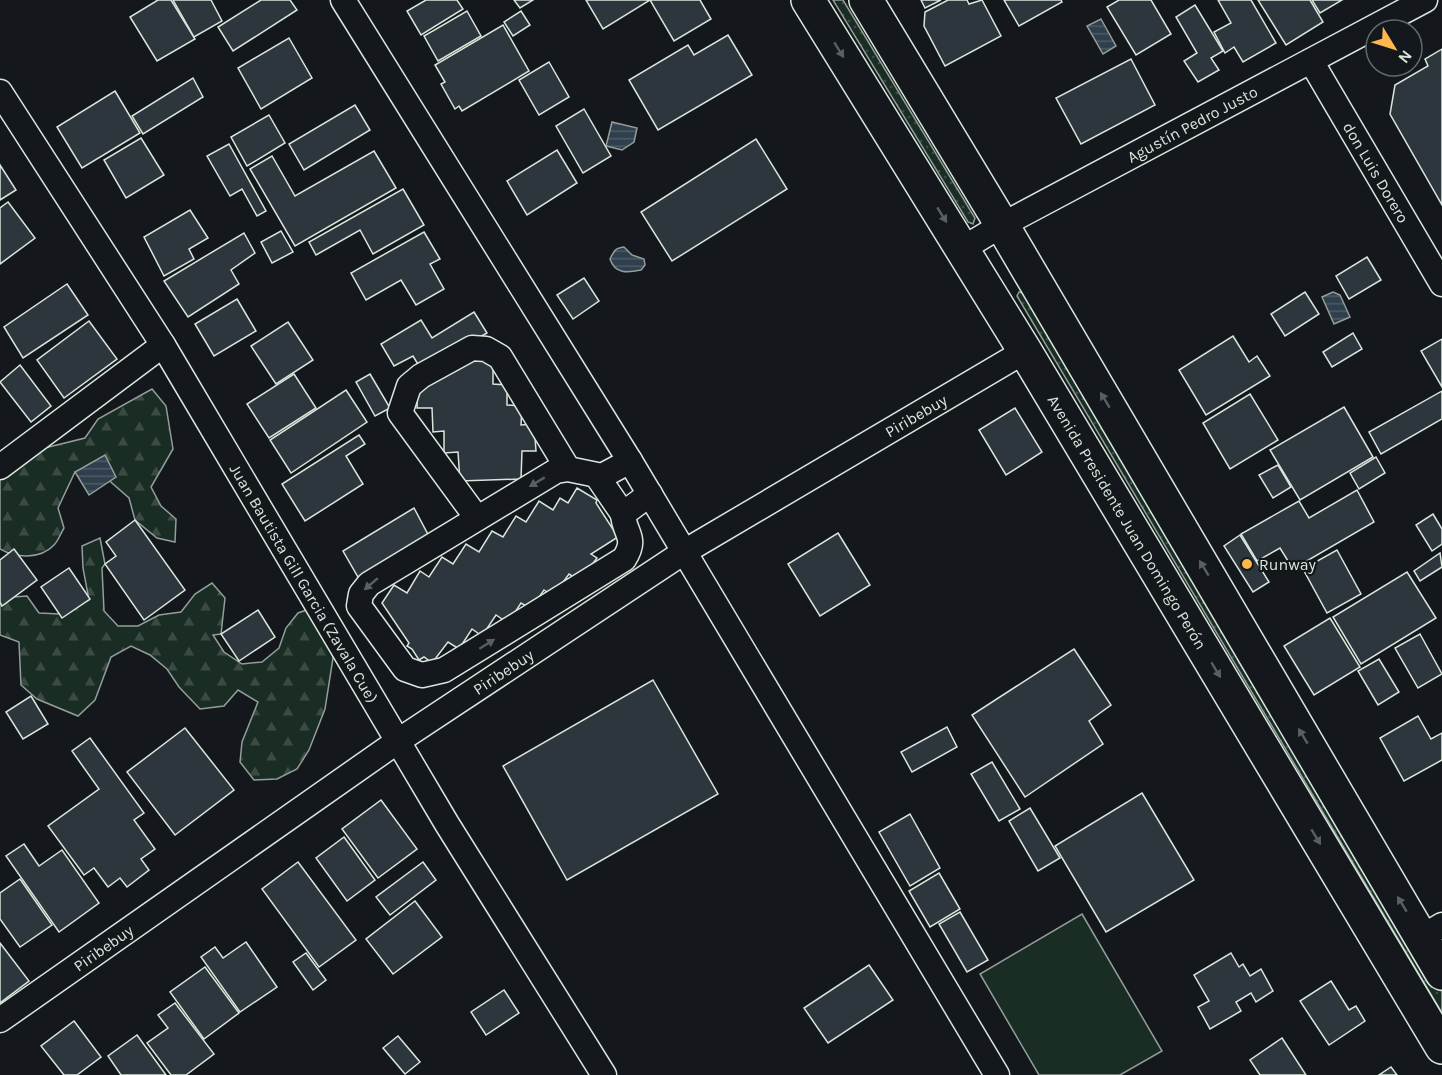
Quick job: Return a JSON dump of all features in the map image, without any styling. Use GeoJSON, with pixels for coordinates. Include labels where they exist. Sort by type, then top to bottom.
{"type":"FeatureCollection","features":[{"type":"Feature","properties":{"kind":"main road","name":"Avenida Presidente Juan Domingo Perón"},"geometry":{"type":"LineString","coordinates":[[808,0],[1025,351],[1442,1047]]}},
{"type":"Feature","properties":{"kind":"main road"},"geometry":{"type":"LineString","coordinates":[[866,0],[1432,932],[1442,973]]}},
{"type":"Feature","properties":{"kind":"street"},"geometry":{"type":"LineString","coordinates":[[343,0],[630,461],[997,1075]]}},
{"type":"Feature","properties":{"kind":"street","name":"Agustín Pedro Justo"},"geometry":{"type":"LineString","coordinates":[[962,249],[1002,225],[1425,0]]}},
{"type":"Feature","properties":{"kind":"street","name":"don Luis Dorero"},"geometry":{"type":"LineString","coordinates":[[1311,62],[1442,284]]}},
{"type":"Feature","properties":{"kind":"street","name":"Juan Bautista Gill Garcia (Zavala Cue)"},"geometry":{"type":"LineString","coordinates":[[0,92],[162,345],[447,824],[604,1075]]}},
{"type":"Feature","properties":{"kind":"street"},"geometry":{"type":"LineString","coordinates":[[0,467],[162,345]]}},
{"type":"Feature","properties":{"kind":"street"},"geometry":{"type":"LineString","coordinates":[[477,518],[400,413],[409,386],[421,376],[472,348],[486,349],[500,357],[568,469]]}},
{"type":"Feature","properties":{"kind":"street","name":"Piribebuy"},"geometry":{"type":"LineString","coordinates":[[0,1020],[398,741],[684,552],[1025,351]]}},
{"type":"Feature","properties":{"kind":"street"},"geometry":{"type":"LineString","coordinates":[[597,476],[623,514],[623,520],[631,538],[632,547],[624,559],[444,670],[422,675],[405,669],[359,606],[362,594],[369,584],[556,471],[568,469],[597,476],[630,461]]}},
{"type":"Feature","properties":{"kind":"street"},"geometry":{"type":"LineString","coordinates":[[623,514],[650,494]]}},
{"type":"Feature","properties":{"kind":"green space"},"geometry":{"type":"Polygon","coordinates":[[[833,0],[843,0],[975,218],[973,224],[968,222],[833,0]]]}},
{"type":"Feature","properties":{"kind":"green space"},"geometry":{"type":"Polygon","coordinates":[[[1019,292],[1023,293],[1442,992],[1442,1013],[1017,296],[1019,292]]]}},
{"type":"Feature","properties":{"kind":"green space"},"geometry":{"type":"Polygon","coordinates":[[[152,389],[166,406],[173,449],[151,487],[161,506],[176,519],[175,542],[157,538],[135,520],[129,498],[97,470],[75,472],[58,508],[64,528],[48,550],[35,555],[20,556],[0,549],[0,459],[85,438],[98,419],[152,389]]]}},
{"type":"Feature","properties":{"kind":"green space"},"geometry":{"type":"Polygon","coordinates":[[[100,538],[105,564],[102,568],[104,611],[118,626],[138,626],[159,615],[181,612],[195,594],[212,583],[225,598],[221,634],[213,635],[224,652],[242,664],[262,662],[279,648],[286,628],[298,613],[318,606],[335,645],[325,709],[309,750],[297,769],[277,779],[254,780],[240,762],[242,742],[258,702],[238,690],[224,706],[200,709],[179,687],[167,669],[150,655],[131,646],[111,657],[95,700],[78,716],[37,699],[21,685],[19,642],[0,635],[0,598],[27,596],[39,613],[60,614],[89,600],[83,568],[82,546],[100,538]]]}},
{"type":"Feature","properties":{"kind":"green space"},"geometry":{"type":"Polygon","coordinates":[[[1082,914],[1162,1051],[1120,1075],[1039,1075],[980,974],[1082,914]]]}},
{"type":"Feature","properties":{"kind":"water"},"geometry":{"type":"Polygon","coordinates":[[[1101,19],[1116,46],[1103,54],[1087,26],[1101,19]]]}},
{"type":"Feature","properties":{"kind":"water"},"geometry":{"type":"Polygon","coordinates":[[[612,122],[637,128],[634,142],[622,150],[606,146],[612,122]]]}},
{"type":"Feature","properties":{"kind":"water"},"geometry":{"type":"Polygon","coordinates":[[[624,247],[632,255],[644,259],[645,265],[641,270],[622,271],[612,264],[610,259],[614,252],[624,247]]]}},
{"type":"Feature","properties":{"kind":"water"},"geometry":{"type":"Polygon","coordinates":[[[1333,292],[1340,295],[1350,317],[1334,324],[1322,297],[1333,292]]]}},
{"type":"Feature","properties":{"kind":"water"},"geometry":{"type":"Polygon","coordinates":[[[105,455],[116,477],[89,495],[75,472],[105,455]]]}},
{"type":"Feature","properties":{"kind":"building"},"geometry":{"type":"Polygon","coordinates":[[[158,0],[171,0],[195,39],[157,61],[130,17],[158,0]]]}},
{"type":"Feature","properties":{"kind":"building"},"geometry":{"type":"Polygon","coordinates":[[[173,0],[211,0],[222,21],[194,37],[173,0]]]}},
{"type":"Feature","properties":{"kind":"building"},"geometry":{"type":"Polygon","coordinates":[[[261,0],[290,0],[297,10],[233,51],[218,27],[261,0]]]}},
{"type":"Feature","properties":{"kind":"building"},"geometry":{"type":"Polygon","coordinates":[[[426,0],[457,0],[463,9],[421,35],[407,11],[426,0]]]}},
{"type":"Feature","properties":{"kind":"building"},"geometry":{"type":"Polygon","coordinates":[[[514,0],[533,0],[520,8],[514,0]]]}},
{"type":"Feature","properties":{"kind":"building"},"geometry":{"type":"Polygon","coordinates":[[[586,0],[650,0],[603,29],[586,0]]]}},
{"type":"Feature","properties":{"kind":"building"},"geometry":{"type":"Polygon","coordinates":[[[650,0],[700,0],[711,19],[674,41],[650,0]]]}},
{"type":"Feature","properties":{"kind":"building"},"geometry":{"type":"Polygon","coordinates":[[[921,0],[941,0],[925,8],[921,0]]]}},
{"type":"Feature","properties":{"kind":"building"},"geometry":{"type":"Polygon","coordinates":[[[948,0],[967,0],[969,4],[982,0],[1001,36],[945,66],[924,26],[925,12],[948,0]]]}},
{"type":"Feature","properties":{"kind":"building"},"geometry":{"type":"Polygon","coordinates":[[[1004,0],[1061,0],[1062,2],[1019,26],[1004,0]]]}},
{"type":"Feature","properties":{"kind":"building"},"geometry":{"type":"Polygon","coordinates":[[[1119,0],[1151,0],[1171,34],[1136,55],[1107,7],[1119,0]]]}},
{"type":"Feature","properties":{"kind":"building"},"geometry":{"type":"Polygon","coordinates":[[[1218,0],[1251,0],[1276,43],[1243,62],[1234,47],[1225,53],[1214,32],[1231,23],[1218,0]]]}},
{"type":"Feature","properties":{"kind":"building"},"geometry":{"type":"Polygon","coordinates":[[[1258,0],[1310,0],[1323,22],[1286,45],[1258,0]]]}},
{"type":"Feature","properties":{"kind":"building"},"geometry":{"type":"Polygon","coordinates":[[[1312,0],[1342,0],[1320,13],[1312,0]]]}},
{"type":"Feature","properties":{"kind":"building"},"geometry":{"type":"Polygon","coordinates":[[[1195,5],[1223,51],[1211,58],[1219,70],[1198,82],[1184,61],[1197,53],[1176,17],[1195,5]]]}},
{"type":"Feature","properties":{"kind":"building"},"geometry":{"type":"Polygon","coordinates":[[[467,11],[481,36],[438,61],[424,36],[467,11]]]}},
{"type":"Feature","properties":{"kind":"building"},"geometry":{"type":"Polygon","coordinates":[[[521,11],[530,25],[513,36],[504,22],[521,11]]]}},
{"type":"Feature","properties":{"kind":"building"},"geometry":{"type":"Polygon","coordinates":[[[503,25],[529,71],[462,111],[459,106],[455,109],[441,84],[445,82],[435,65],[503,25]]]}},
{"type":"Feature","properties":{"kind":"building"},"geometry":{"type":"Polygon","coordinates":[[[728,35],[752,75],[658,130],[629,80],[688,45],[694,55],[728,35]]]}},
{"type":"Feature","properties":{"kind":"building"},"geometry":{"type":"Polygon","coordinates":[[[289,38],[312,78],[261,109],[238,68],[289,38]]]}},
{"type":"Feature","properties":{"kind":"building"},"geometry":{"type":"Polygon","coordinates":[[[1442,49],[1442,205],[1390,114],[1395,85],[1407,78],[1424,78],[1424,68],[1428,66],[1425,59],[1442,49]]]}},
{"type":"Feature","properties":{"kind":"building"},"geometry":{"type":"Polygon","coordinates":[[[1131,59],[1155,105],[1081,144],[1056,98],[1131,59]]]}},
{"type":"Feature","properties":{"kind":"building"},"geometry":{"type":"Polygon","coordinates":[[[549,62],[569,97],[539,115],[519,80],[549,62]]]}},
{"type":"Feature","properties":{"kind":"building"},"geometry":{"type":"Polygon","coordinates":[[[193,78],[203,97],[143,134],[132,116],[193,78]]]}},
{"type":"Feature","properties":{"kind":"building"},"geometry":{"type":"Polygon","coordinates":[[[115,91],[140,133],[82,168],[57,127],[115,91]]]}},
{"type":"Feature","properties":{"kind":"building"},"geometry":{"type":"Polygon","coordinates":[[[355,105],[370,130],[304,170],[289,144],[355,105]]]}},
{"type":"Feature","properties":{"kind":"building"},"geometry":{"type":"Polygon","coordinates":[[[584,109],[611,156],[583,173],[556,126],[584,109]]]}},
{"type":"Feature","properties":{"kind":"building"},"geometry":{"type":"Polygon","coordinates":[[[269,115],[285,143],[247,166],[231,137],[269,115]]]}},
{"type":"Feature","properties":{"kind":"building"},"geometry":{"type":"Polygon","coordinates":[[[141,138],[164,175],[126,198],[104,160],[141,138]]]}},
{"type":"Feature","properties":{"kind":"building"},"geometry":{"type":"Polygon","coordinates":[[[756,139],[787,189],[672,261],[641,212],[756,139]]]}},
{"type":"Feature","properties":{"kind":"building"},"geometry":{"type":"Polygon","coordinates":[[[229,144],[266,211],[257,216],[242,189],[230,196],[207,156],[229,144]]]}},
{"type":"Feature","properties":{"kind":"building"},"geometry":{"type":"Polygon","coordinates":[[[557,150],[577,183],[527,215],[507,181],[557,150]]]}},
{"type":"Feature","properties":{"kind":"building"},"geometry":{"type":"Polygon","coordinates":[[[374,151],[396,188],[295,246],[250,169],[272,156],[295,196],[374,151]]]}},
{"type":"Feature","properties":{"kind":"building"},"geometry":{"type":"Polygon","coordinates":[[[0,165],[16,190],[0,200],[0,165]]]}},
{"type":"Feature","properties":{"kind":"building"},"geometry":{"type":"Polygon","coordinates":[[[403,189],[424,225],[373,254],[360,230],[316,255],[309,242],[403,189]]]}},
{"type":"Feature","properties":{"kind":"building"},"geometry":{"type":"Polygon","coordinates":[[[8,202],[35,238],[0,264],[0,208],[8,202]]]}},
{"type":"Feature","properties":{"kind":"building"},"geometry":{"type":"Polygon","coordinates":[[[190,210],[208,238],[189,249],[194,259],[164,276],[144,237],[190,210]]]}},
{"type":"Feature","properties":{"kind":"building"},"geometry":{"type":"Polygon","coordinates":[[[281,231],[293,252],[272,263],[261,242],[281,231]]]}},
{"type":"Feature","properties":{"kind":"building"},"geometry":{"type":"Polygon","coordinates":[[[424,232],[440,259],[430,264],[444,289],[416,305],[401,280],[366,300],[351,273],[424,232]]]}},
{"type":"Feature","properties":{"kind":"building"},"geometry":{"type":"Polygon","coordinates":[[[244,233],[255,253],[231,270],[239,284],[188,317],[164,281],[244,233]]]}},
{"type":"Feature","properties":{"kind":"building"},"geometry":{"type":"Polygon","coordinates":[[[1367,257],[1381,280],[1349,299],[1336,276],[1367,257]]]}},
{"type":"Feature","properties":{"kind":"building"},"geometry":{"type":"Polygon","coordinates":[[[584,278],[599,301],[573,319],[557,295],[584,278]]]}},
{"type":"Feature","properties":{"kind":"building"},"geometry":{"type":"Polygon","coordinates":[[[67,284],[88,315],[23,358],[4,327],[67,284]]]}},
{"type":"Feature","properties":{"kind":"building"},"geometry":{"type":"Polygon","coordinates":[[[1305,292],[1319,314],[1285,336],[1271,314],[1305,292]]]}},
{"type":"Feature","properties":{"kind":"building"},"geometry":{"type":"Polygon","coordinates":[[[237,299],[256,331],[214,356],[195,324],[237,299]]]}},
{"type":"Feature","properties":{"kind":"building"},"geometry":{"type":"Polygon","coordinates":[[[474,312],[487,333],[422,371],[413,356],[394,366],[381,344],[421,320],[432,338],[474,312]]]}},
{"type":"Feature","properties":{"kind":"building"},"geometry":{"type":"Polygon","coordinates":[[[89,321],[117,359],[64,398],[37,360],[89,321]]]}},
{"type":"Feature","properties":{"kind":"building"},"geometry":{"type":"Polygon","coordinates":[[[288,322],[313,360],[276,384],[251,346],[288,322]]]}},
{"type":"Feature","properties":{"kind":"building"},"geometry":{"type":"Polygon","coordinates":[[[1353,333],[1362,349],[1332,367],[1323,352],[1353,333]]]}},
{"type":"Feature","properties":{"kind":"building"},"geometry":{"type":"Polygon","coordinates":[[[1233,336],[1249,362],[1257,356],[1270,376],[1206,415],[1179,370],[1233,336]]]}},
{"type":"Feature","properties":{"kind":"building"},"geometry":{"type":"Polygon","coordinates":[[[1442,339],[1442,387],[1421,351],[1442,339]]]}},
{"type":"Feature","properties":{"kind":"building"},"geometry":{"type":"Polygon","coordinates":[[[464,357],[493,358],[493,384],[507,385],[507,405],[522,406],[521,425],[534,424],[536,451],[522,451],[521,479],[460,481],[458,452],[444,453],[444,431],[433,432],[432,408],[417,408],[418,382],[464,357]]]}},
{"type":"Feature","properties":{"kind":"building"},"geometry":{"type":"Polygon","coordinates":[[[20,365],[51,406],[31,422],[0,382],[20,365]]]}},
{"type":"Feature","properties":{"kind":"building"},"geometry":{"type":"Polygon","coordinates":[[[294,374],[316,408],[269,438],[247,404],[294,374]]]}},
{"type":"Feature","properties":{"kind":"building"},"geometry":{"type":"Polygon","coordinates":[[[370,374],[390,408],[375,416],[356,382],[370,374]]]}},
{"type":"Feature","properties":{"kind":"building"},"geometry":{"type":"Polygon","coordinates":[[[346,390],[367,422],[291,473],[270,440],[346,390]]]}},
{"type":"Feature","properties":{"kind":"building"},"geometry":{"type":"Polygon","coordinates":[[[1442,391],[1442,419],[1381,454],[1369,432],[1442,391]]]}},
{"type":"Feature","properties":{"kind":"building"},"geometry":{"type":"Polygon","coordinates":[[[1250,394],[1278,440],[1230,469],[1203,423],[1250,394]]]}},
{"type":"Feature","properties":{"kind":"building"},"geometry":{"type":"Polygon","coordinates":[[[1344,407],[1373,457],[1300,500],[1270,450],[1344,407]]]}},
{"type":"Feature","properties":{"kind":"building"},"geometry":{"type":"Polygon","coordinates":[[[1015,408],[1042,452],[1006,475],[979,430],[1015,408]]]}},
{"type":"Feature","properties":{"kind":"building"},"geometry":{"type":"Polygon","coordinates":[[[359,435],[365,444],[346,456],[363,484],[305,521],[282,484],[359,435]]]}},
{"type":"Feature","properties":{"kind":"building"},"geometry":{"type":"Polygon","coordinates":[[[1376,457],[1385,473],[1359,489],[1350,473],[1376,457]]]}},
{"type":"Feature","properties":{"kind":"building"},"geometry":{"type":"Polygon","coordinates":[[[1278,465],[1291,487],[1273,498],[1259,475],[1278,465]]]}},
{"type":"Feature","properties":{"kind":"building"},"geometry":{"type":"Polygon","coordinates":[[[577,488],[597,500],[596,503],[618,537],[591,554],[597,558],[580,581],[569,574],[553,596],[544,590],[531,609],[521,603],[508,623],[496,615],[482,636],[472,629],[459,649],[448,642],[432,663],[424,657],[419,660],[412,649],[407,646],[409,643],[382,603],[394,585],[407,593],[420,571],[429,577],[442,557],[453,564],[466,544],[479,552],[492,531],[503,537],[516,516],[526,522],[539,501],[553,510],[560,498],[568,503],[577,488]]]}},
{"type":"Feature","properties":{"kind":"building"},"geometry":{"type":"Polygon","coordinates":[[[1357,490],[1374,522],[1293,569],[1280,548],[1257,561],[1241,534],[1299,501],[1309,518],[1357,490]]]}},
{"type":"Feature","properties":{"kind":"building"},"geometry":{"type":"Polygon","coordinates":[[[414,508],[432,542],[362,584],[343,551],[414,508]]]}},
{"type":"Feature","properties":{"kind":"building"},"geometry":{"type":"Polygon","coordinates":[[[1433,514],[1442,529],[1442,544],[1432,551],[1416,525],[1433,514]]]}},
{"type":"Feature","properties":{"kind":"building"},"geometry":{"type":"Polygon","coordinates":[[[135,520],[185,590],[144,620],[105,564],[116,556],[106,542],[135,520]]]}},
{"type":"Feature","properties":{"kind":"building"},"geometry":{"type":"Polygon","coordinates":[[[838,533],[870,585],[820,616],[788,564],[838,533]]]}},
{"type":"Feature","properties":{"kind":"building","name":"Runway"},"geometry":{"type":"Polygon","coordinates":[[[1240,535],[1269,582],[1253,592],[1224,546],[1240,535]]]}},
{"type":"Feature","properties":{"kind":"building"},"geometry":{"type":"Polygon","coordinates":[[[14,549],[37,580],[2,606],[0,602],[0,560],[14,549]]]}},
{"type":"Feature","properties":{"kind":"building"},"geometry":{"type":"Polygon","coordinates":[[[1337,550],[1361,594],[1327,613],[1303,569],[1337,550]]]}},
{"type":"Feature","properties":{"kind":"building"},"geometry":{"type":"Polygon","coordinates":[[[1440,553],[1442,567],[1420,581],[1414,571],[1440,553]]]}},
{"type":"Feature","properties":{"kind":"building"},"geometry":{"type":"Polygon","coordinates":[[[69,568],[90,599],[62,618],[41,587],[69,568]]]}},
{"type":"Feature","properties":{"kind":"building"},"geometry":{"type":"Polygon","coordinates":[[[1407,572],[1436,618],[1361,664],[1333,617],[1407,572]]]}},
{"type":"Feature","properties":{"kind":"building"},"geometry":{"type":"Polygon","coordinates":[[[258,610],[275,637],[239,661],[221,634],[258,610]]]}},
{"type":"Feature","properties":{"kind":"building"},"geometry":{"type":"Polygon","coordinates":[[[1330,618],[1360,667],[1314,695],[1284,646],[1330,618]]]}},
{"type":"Feature","properties":{"kind":"building"},"geometry":{"type":"Polygon","coordinates":[[[1420,634],[1442,674],[1418,688],[1395,648],[1420,634]]]}},
{"type":"Feature","properties":{"kind":"building"},"geometry":{"type":"Polygon","coordinates":[[[1074,649],[1111,705],[1089,721],[1103,744],[1025,797],[972,715],[1074,649]]]}},
{"type":"Feature","properties":{"kind":"building"},"geometry":{"type":"Polygon","coordinates":[[[1379,659],[1399,692],[1378,705],[1358,671],[1379,659]]]}},
{"type":"Feature","properties":{"kind":"building"},"geometry":{"type":"Polygon","coordinates":[[[653,680],[718,794],[567,880],[503,766],[653,680]]]}},
{"type":"Feature","properties":{"kind":"building"},"geometry":{"type":"Polygon","coordinates":[[[31,696],[48,724],[23,739],[6,712],[31,696]]]}},
{"type":"Feature","properties":{"kind":"building"},"geometry":{"type":"Polygon","coordinates":[[[1418,716],[1431,739],[1442,733],[1442,760],[1404,781],[1380,738],[1418,716]]]}},
{"type":"Feature","properties":{"kind":"building"},"geometry":{"type":"Polygon","coordinates":[[[947,727],[957,747],[912,772],[901,752],[947,727]]]}},
{"type":"Feature","properties":{"kind":"building"},"geometry":{"type":"Polygon","coordinates":[[[185,728],[234,790],[175,835],[127,772],[185,728]]]}},
{"type":"Feature","properties":{"kind":"building"},"geometry":{"type":"Polygon","coordinates":[[[90,738],[144,813],[134,820],[155,849],[141,859],[149,870],[127,887],[120,878],[108,887],[94,868],[84,875],[48,826],[99,789],[72,751],[90,738]]]}},
{"type":"Feature","properties":{"kind":"building"},"geometry":{"type":"Polygon","coordinates":[[[992,762],[1020,809],[999,821],[971,774],[992,762]]]}},
{"type":"Feature","properties":{"kind":"building"},"geometry":{"type":"Polygon","coordinates":[[[1142,793],[1194,880],[1106,932],[1055,846],[1142,793]]]}},
{"type":"Feature","properties":{"kind":"building"},"geometry":{"type":"Polygon","coordinates":[[[381,800],[417,849],[378,878],[342,829],[381,800]]]}},
{"type":"Feature","properties":{"kind":"building"},"geometry":{"type":"Polygon","coordinates":[[[1030,808],[1060,858],[1038,871],[1009,821],[1030,808]]]}},
{"type":"Feature","properties":{"kind":"building"},"geometry":{"type":"Polygon","coordinates":[[[910,814],[940,868],[910,886],[879,832],[910,814]]]}},
{"type":"Feature","properties":{"kind":"building"},"geometry":{"type":"Polygon","coordinates":[[[344,837],[375,880],[347,901],[316,858],[344,837]]]}},
{"type":"Feature","properties":{"kind":"building"},"geometry":{"type":"Polygon","coordinates":[[[24,844],[39,866],[62,850],[99,903],[59,932],[6,856],[24,844]]]}},
{"type":"Feature","properties":{"kind":"building"},"geometry":{"type":"Polygon","coordinates":[[[298,862],[356,940],[319,967],[262,889],[298,862]]]}},
{"type":"Feature","properties":{"kind":"building"},"geometry":{"type":"Polygon","coordinates":[[[423,862],[436,880],[390,915],[376,897],[423,862]]]}},
{"type":"Feature","properties":{"kind":"building"},"geometry":{"type":"Polygon","coordinates":[[[939,873],[960,909],[930,927],[909,891],[939,873]]]}},
{"type":"Feature","properties":{"kind":"building"},"geometry":{"type":"Polygon","coordinates":[[[20,879],[52,925],[20,947],[0,919],[0,893],[20,879]]]}},
{"type":"Feature","properties":{"kind":"building"},"geometry":{"type":"Polygon","coordinates":[[[415,901],[442,937],[393,974],[366,939],[415,901]]]}},
{"type":"Feature","properties":{"kind":"building"},"geometry":{"type":"Polygon","coordinates":[[[960,912],[988,960],[967,972],[939,924],[960,912]]]}},
{"type":"Feature","properties":{"kind":"building"},"geometry":{"type":"Polygon","coordinates":[[[246,942],[277,987],[240,1012],[201,957],[215,947],[223,958],[246,942]]]}},
{"type":"Feature","properties":{"kind":"building"},"geometry":{"type":"Polygon","coordinates":[[[0,943],[29,981],[0,1003],[0,943]]]}},
{"type":"Feature","properties":{"kind":"building"},"geometry":{"type":"Polygon","coordinates":[[[306,953],[326,980],[313,990],[293,962],[306,953]]]}},
{"type":"Feature","properties":{"kind":"building"},"geometry":{"type":"Polygon","coordinates":[[[1231,953],[1239,967],[1243,964],[1250,976],[1261,969],[1273,991],[1256,1002],[1251,993],[1236,1002],[1241,1011],[1210,1029],[1198,1007],[1209,1001],[1194,975],[1231,953]]]}},
{"type":"Feature","properties":{"kind":"building"},"geometry":{"type":"Polygon","coordinates":[[[869,965],[893,1000],[828,1043],[804,1008],[869,965]]]}},
{"type":"Feature","properties":{"kind":"building"},"geometry":{"type":"Polygon","coordinates":[[[205,967],[239,1013],[204,1039],[170,992],[205,967]]]}},
{"type":"Feature","properties":{"kind":"building"},"geometry":{"type":"Polygon","coordinates":[[[1331,981],[1349,1010],[1356,1006],[1365,1021],[1329,1045],[1300,1001],[1331,981]]]}},
{"type":"Feature","properties":{"kind":"building"},"geometry":{"type":"Polygon","coordinates":[[[504,990],[519,1013],[486,1035],[471,1012],[504,990]]]}},
{"type":"Feature","properties":{"kind":"building"},"geometry":{"type":"Polygon","coordinates":[[[175,1003],[214,1054],[186,1075],[171,1075],[147,1043],[168,1028],[158,1015],[175,1003]]]}},
{"type":"Feature","properties":{"kind":"building"},"geometry":{"type":"Polygon","coordinates":[[[74,1021],[101,1057],[77,1075],[64,1075],[41,1046],[74,1021]]]}},
{"type":"Feature","properties":{"kind":"building"},"geometry":{"type":"Polygon","coordinates":[[[137,1035],[166,1075],[121,1075],[108,1056],[137,1035]]]}},
{"type":"Feature","properties":{"kind":"building"},"geometry":{"type":"Polygon","coordinates":[[[398,1036],[420,1062],[405,1074],[383,1048],[398,1036]]]}},
{"type":"Feature","properties":{"kind":"building"},"geometry":{"type":"Polygon","coordinates":[[[1282,1038],[1306,1075],[1260,1075],[1250,1060],[1282,1038]]]}},
{"type":"Feature","properties":{"kind":"building"},"geometry":{"type":"Polygon","coordinates":[[[1391,1067],[1397,1075],[1379,1075],[1391,1067]]]}},
{"type":"Feature","properties":{"kind":"place","name":"Runway"},"geometry":{"type":"Point","coordinates":[1247,564]}}]}
